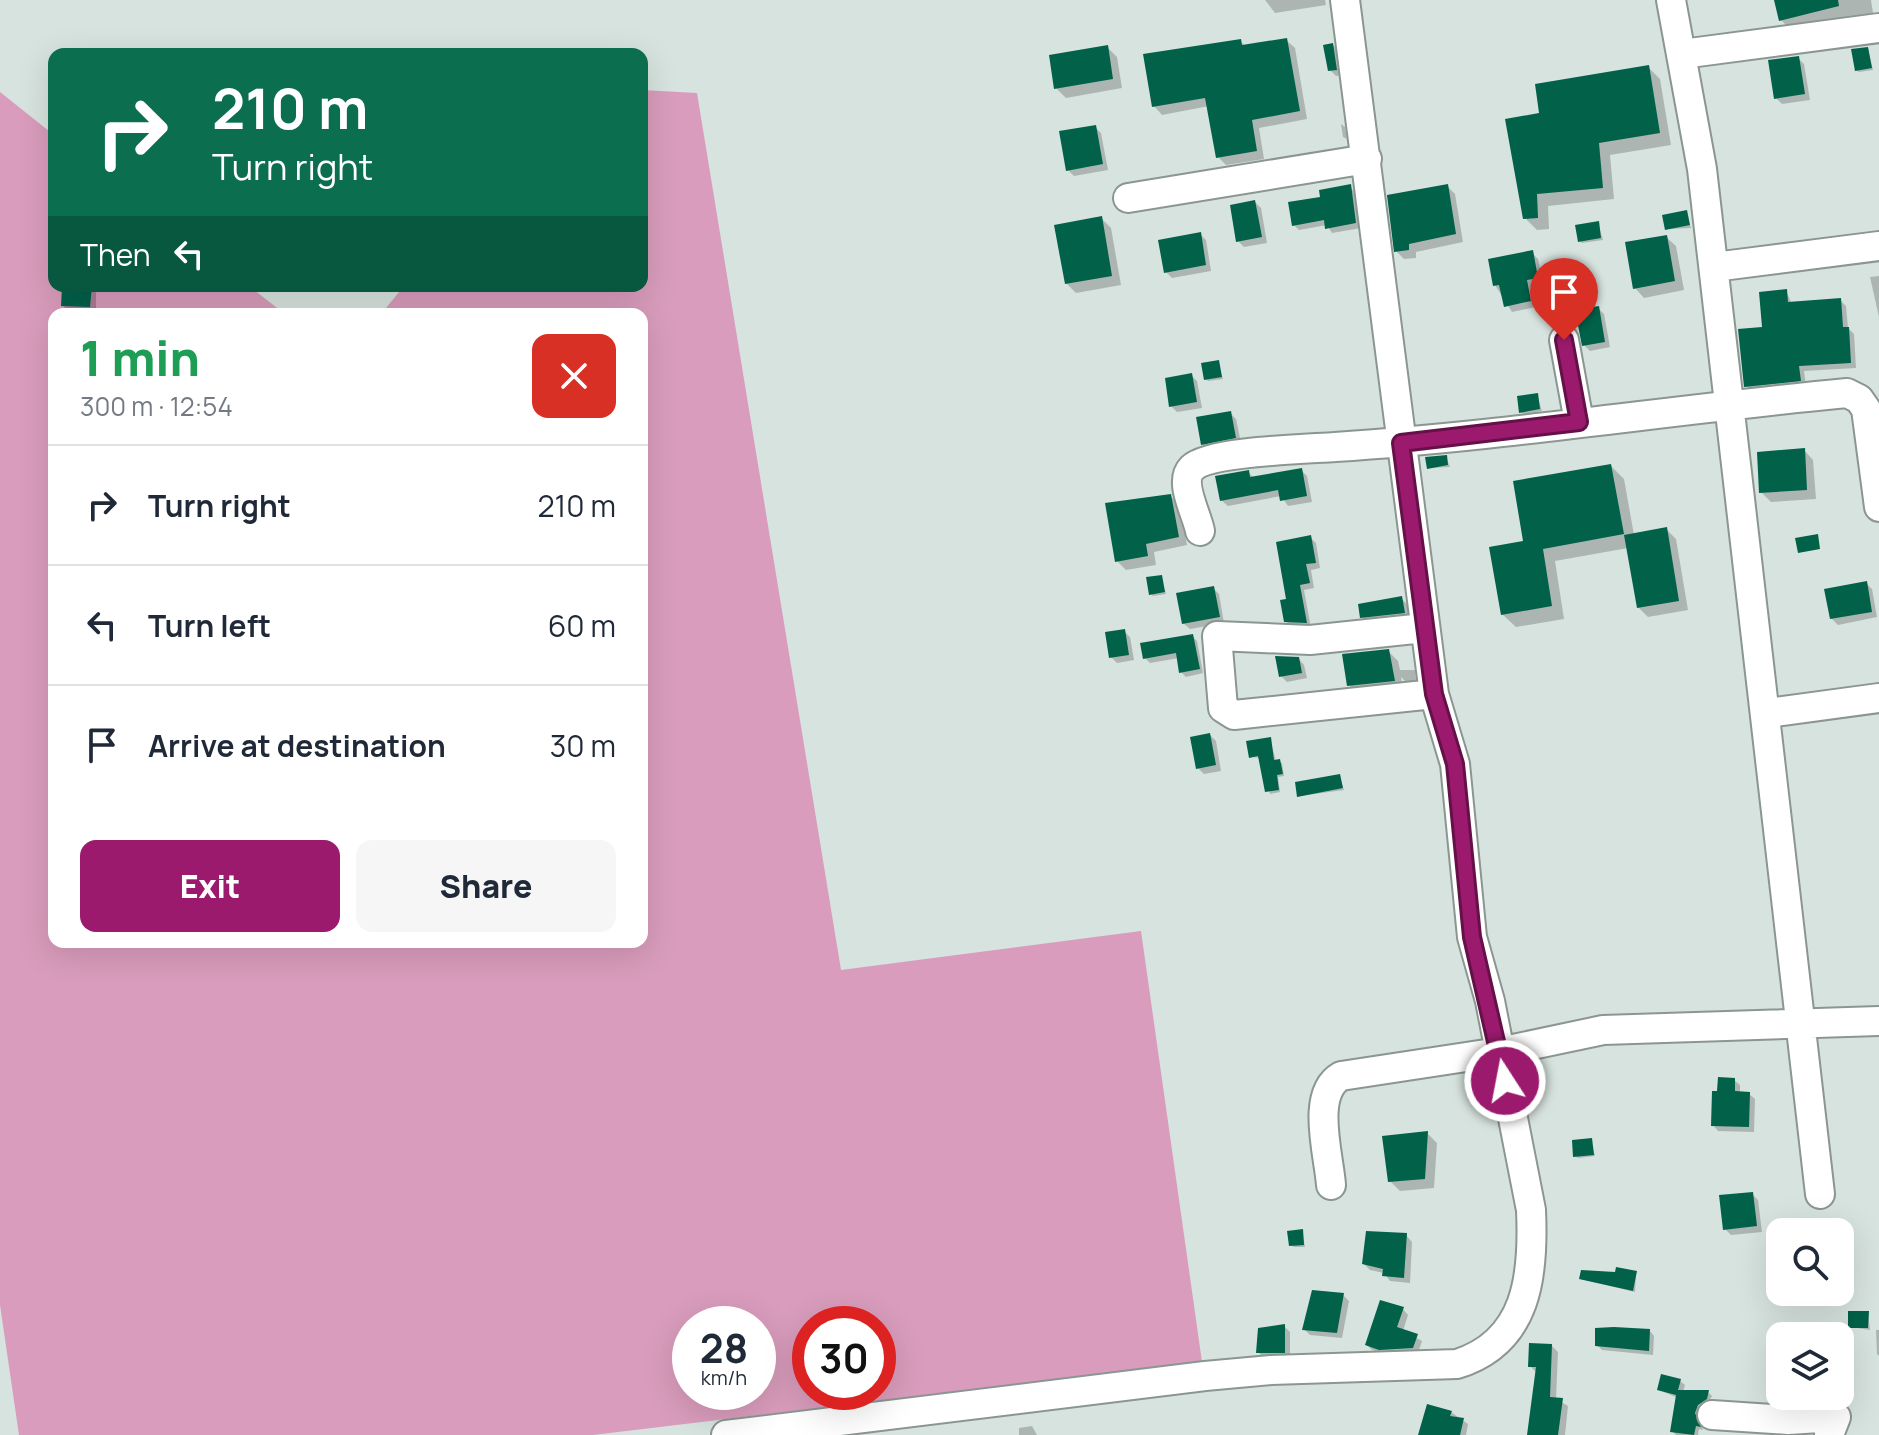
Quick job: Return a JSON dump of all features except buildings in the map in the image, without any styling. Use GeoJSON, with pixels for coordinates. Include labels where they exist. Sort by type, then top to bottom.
{"type":"FeatureCollection","features":[{"type":"Feature","properties":{"kind":"street"},"geometry":{"type":"LineString","coordinates":[[726,1435],[1205,1376],[1271,1370],[1439,1366],[1477,1358],[1497,1344],[1517,1320],[1532,1242],[1523,1168],[1472,937],[1455,764],[1434,694],[1345,0]]}},
{"type":"Feature","properties":{"kind":"street"},"geometry":{"type":"LineString","coordinates":[[1671,0],[1702,169],[1803,1025],[1820,1194]]}},
{"type":"Feature","properties":{"kind":"street"},"geometry":{"type":"LineString","coordinates":[[1682,54],[1879,28]]}},
{"type":"Feature","properties":{"kind":"street"},"geometry":{"type":"LineString","coordinates":[[1128,198],[1367,159]]}},
{"type":"Feature","properties":{"kind":"street"},"geometry":{"type":"LineString","coordinates":[[1714,267],[1879,246]]}},
{"type":"Feature","properties":{"kind":"street"},"geometry":{"type":"LineString","coordinates":[[1564,340],[1579,422]]}},
{"type":"Feature","properties":{"kind":"street"},"geometry":{"type":"LineString","coordinates":[[1200,531],[1187,479],[1199,464],[1266,452],[1401,443],[1847,393],[1859,399],[1872,418],[1879,507]]}},
{"type":"Feature","properties":{"kind":"street"},"geometry":{"type":"LineString","coordinates":[[1424,628],[1310,640],[1217,636],[1223,708],[1234,715],[1434,694]]}},
{"type":"Feature","properties":{"kind":"street"},"geometry":{"type":"LineString","coordinates":[[1767,713],[1879,698]]}},
{"type":"Feature","properties":{"kind":"street"},"geometry":{"type":"LineString","coordinates":[[1331,1185],[1324,1101],[1334,1080],[1384,1068],[1499,1052],[1603,1030],[1879,1021]]}},
{"type":"Feature","properties":{"kind":"street"},"geometry":{"type":"LineString","coordinates":[[1712,1415],[1788,1420],[1836,1417],[1829,1435]]}},
{"type":"Feature","properties":{"kind":"shaded area"},"geometry":{"type":"Polygon","coordinates":[[[648,90],[697,93],[841,970],[1141,931],[1202,1362],[896,1399],[896,1306],[792,1306],[792,1410],[802,1410],[593,1435],[19,1435],[0,1305],[0,92],[48,130],[48,292],[257,292],[277,308],[48,308],[48,948],[648,948],[648,308],[386,308],[399,292],[648,292],[648,90]]]}},
{"type":"Feature","properties":{"kind":"route"},"geometry":{"type":"LineString","coordinates":[[1505,1081],[1490,1001],[1472,937],[1461,856],[1455,764],[1434,694],[1401,443],[1579,422],[1564,340]]}}]}
